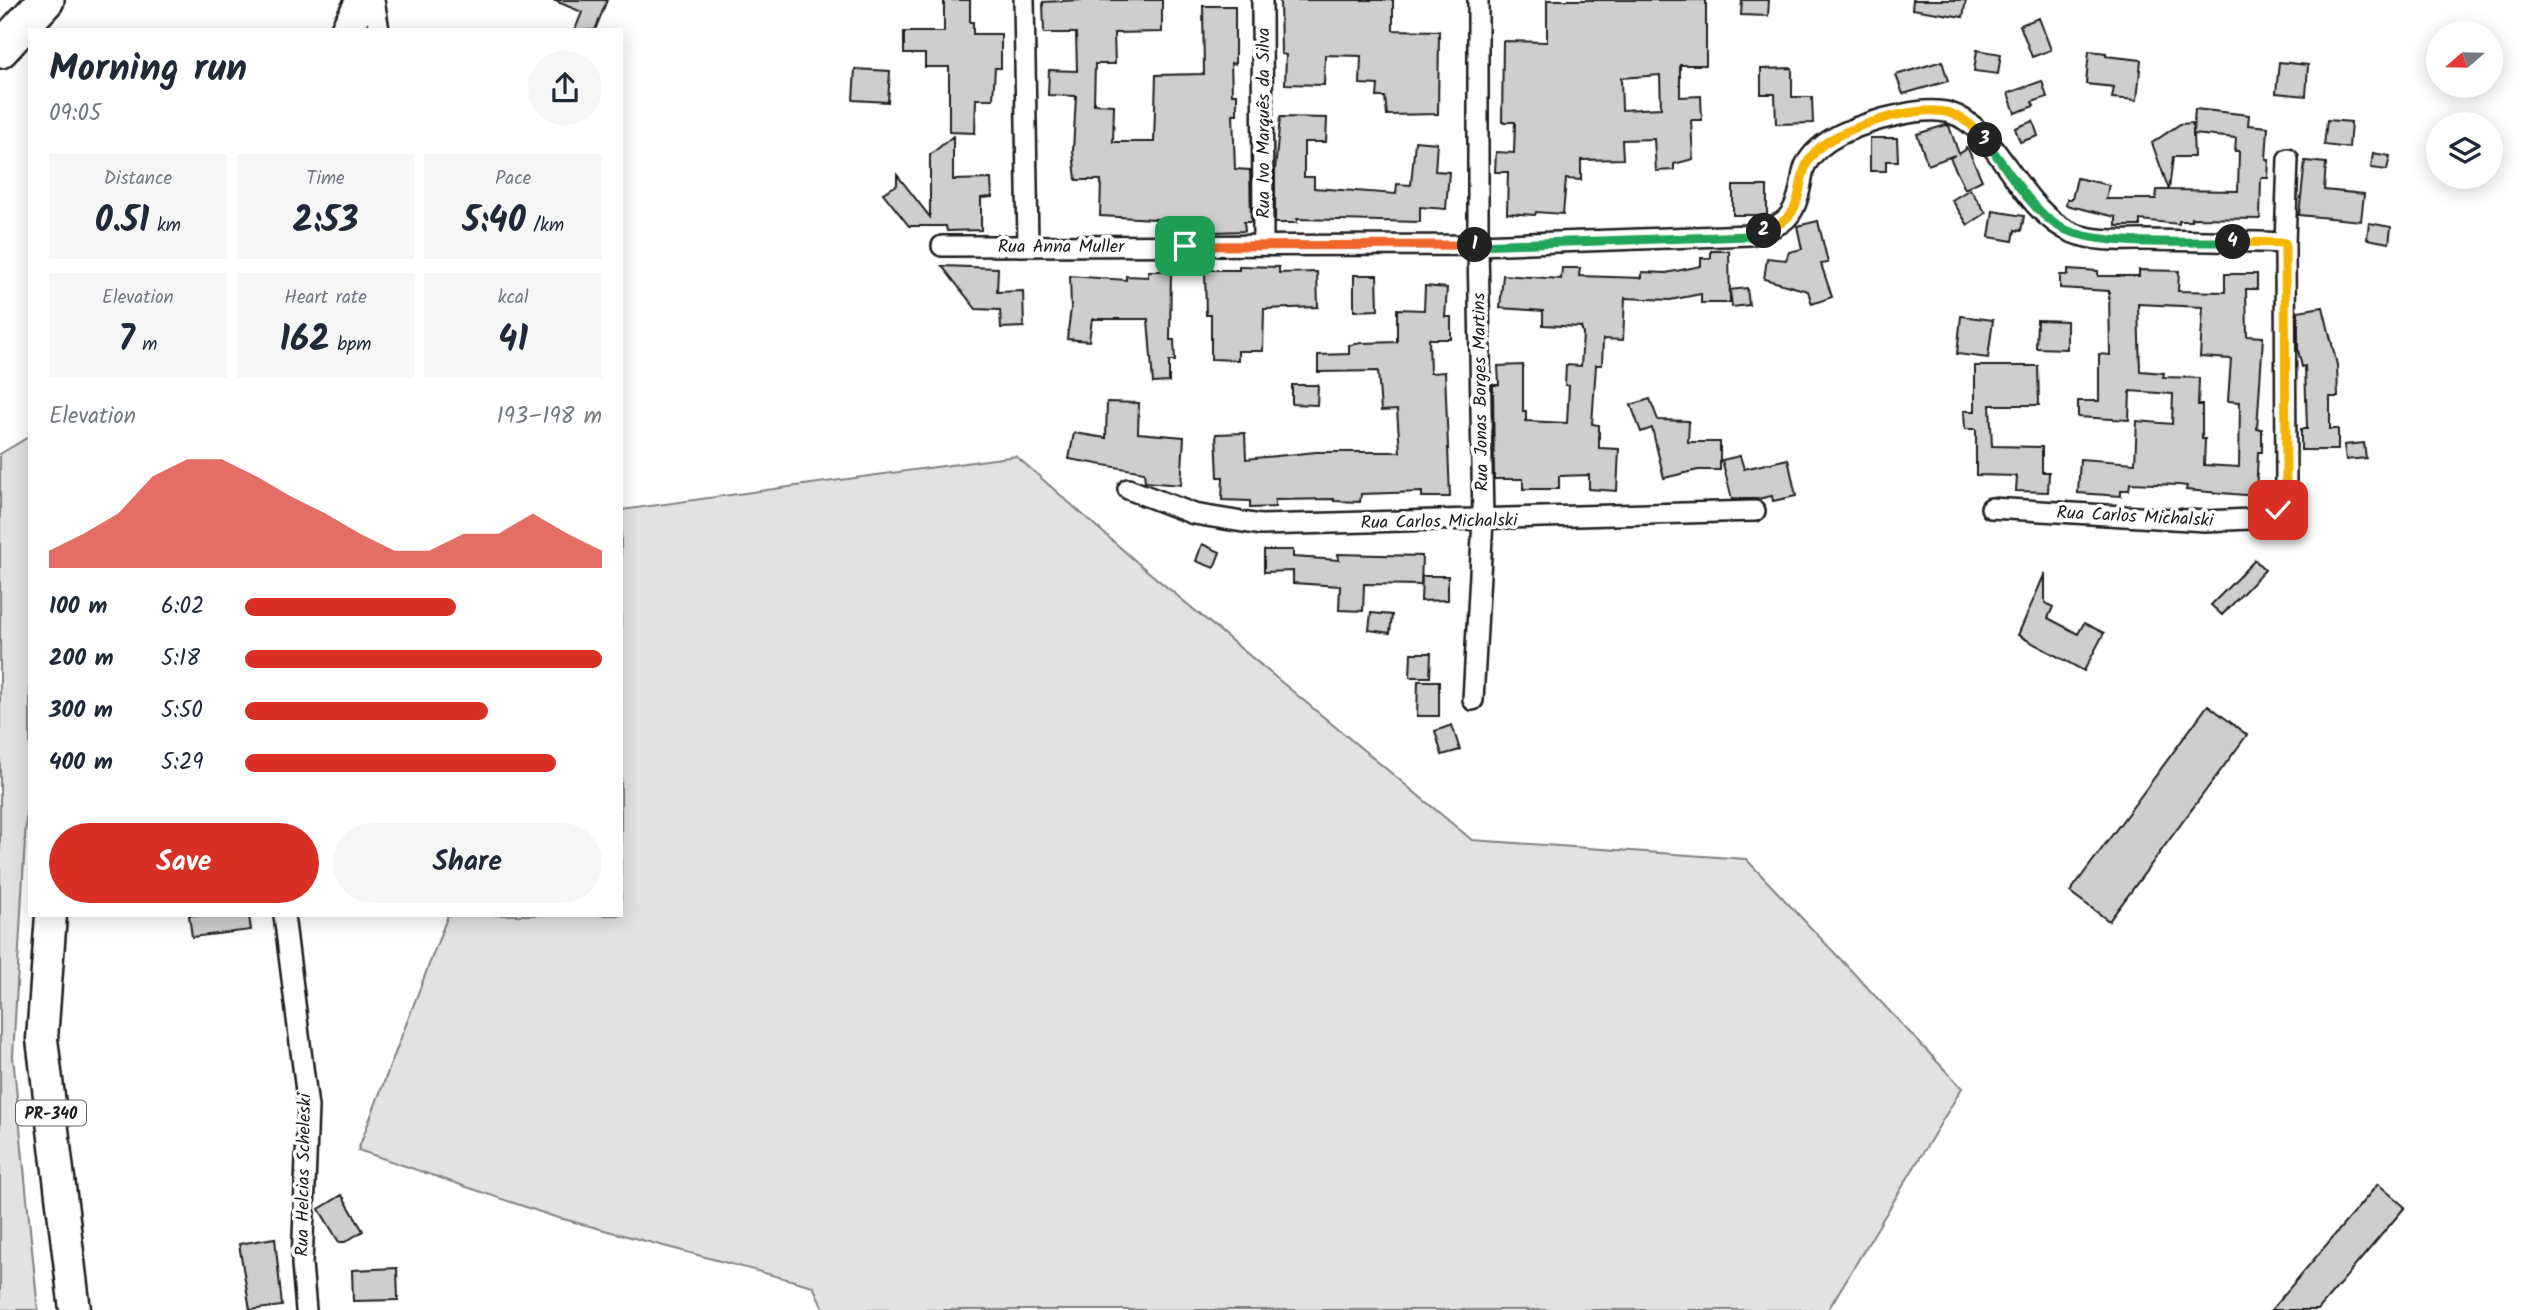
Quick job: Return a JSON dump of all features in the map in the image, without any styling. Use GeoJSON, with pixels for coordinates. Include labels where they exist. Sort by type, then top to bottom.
{"type":"FeatureCollection","features":[{"type":"Feature","properties":{"kind":"highway"},"geometry":{"type":"LineString","coordinates":[[0,50],[46,0]]}},
{"type":"Feature","properties":{"kind":"main road"},"geometry":{"type":"LineString","coordinates":[[347,28],[362,0]]}},
{"type":"Feature","properties":{"kind":"main road","name":"PR-340"},"geometry":{"type":"LineString","coordinates":[[51,917],[42,1039],[75,1310]]}},
{"type":"Feature","properties":{"kind":"street"},"geometry":{"type":"LineString","coordinates":[[374,0],[379,28]]}},
{"type":"Feature","properties":{"kind":"street"},"geometry":{"type":"LineString","coordinates":[[1024,0],[1028,246]]}},
{"type":"Feature","properties":{"kind":"street","name":"Rua Ivo Marquês da Silva"},"geometry":{"type":"LineString","coordinates":[[1262,0],[1263,246]]}},
{"type":"Feature","properties":{"kind":"street","name":"Rua Jonas Borges Martins"},"geometry":{"type":"LineString","coordinates":[[1473,700],[1483,520],[1478,245],[1478,0]]}},
{"type":"Feature","properties":{"kind":"street","name":"Rua Anna Muller"},"geometry":{"type":"LineString","coordinates":[[942,246],[1478,245],[1750,236],[1768,230],[1791,217],[1797,205],[1805,165],[1819,148],[1840,134],[1920,111],[1950,113],[1975,126],[2035,206],[2056,225],[2076,234],[2109,239],[2285,243]]}},
{"type":"Feature","properties":{"kind":"street"},"geometry":{"type":"LineString","coordinates":[[2285,243],[2288,159]]}},
{"type":"Feature","properties":{"kind":"street","name":"Rua Carlos Michalski"},"geometry":{"type":"LineString","coordinates":[[1991,508],[2205,521],[2251,519],[2278,510],[2286,488],[2285,243]]}},
{"type":"Feature","properties":{"kind":"street","name":"Rua Carlos Michalski"},"geometry":{"type":"LineString","coordinates":[[1128,489],[1194,514],[1261,525],[1755,510]]}},
{"type":"Feature","properties":{"kind":"street","name":"Rua Helcias Scheleski"},"geometry":{"type":"LineString","coordinates":[[284,917],[308,1107],[302,1264],[306,1310]]}},
{"type":"Feature","properties":{"kind":"shaded area"},"geometry":{"type":"Polygon","coordinates":[[[28,437],[28,786],[13,1056],[38,1310],[0,1310],[0,454],[28,437]]]}},
{"type":"Feature","properties":{"kind":"shaded area"},"geometry":{"type":"Polygon","coordinates":[[[1016,456],[1139,564],[1472,840],[1746,859],[1962,1088],[1828,1310],[824,1310],[813,1286],[552,1216],[358,1150],[447,917],[623,917],[623,510],[1016,456]]]}},
{"type":"Feature","properties":{"kind":"building"},"geometry":{"type":"Polygon","coordinates":[[[553,0],[607,0],[596,28],[576,28],[582,12],[553,0]]]}},
{"type":"Feature","properties":{"kind":"building"},"geometry":{"type":"Polygon","coordinates":[[[944,0],[970,0],[973,34],[1001,34],[1001,68],[995,68],[993,99],[976,99],[975,133],[949,132],[949,67],[925,67],[925,54],[904,54],[904,32],[944,32],[944,0]]]}},
{"type":"Feature","properties":{"kind":"building"},"geometry":{"type":"Polygon","coordinates":[[[1162,0],[1162,32],[1114,33],[1115,64],[1095,64],[1094,104],[1114,105],[1113,142],[1154,142],[1156,75],[1204,74],[1203,6],[1235,6],[1235,64],[1231,63],[1232,94],[1237,94],[1237,114],[1233,114],[1235,169],[1250,170],[1251,222],[1244,222],[1245,231],[1211,232],[1211,222],[1100,216],[1101,180],[1076,180],[1073,151],[1076,96],[1048,95],[1049,70],[1077,71],[1076,33],[1044,33],[1043,2],[1162,0]]]}},
{"type":"Feature","properties":{"kind":"building"},"geometry":{"type":"Polygon","coordinates":[[[1280,0],[1393,0],[1393,30],[1439,31],[1438,114],[1387,115],[1385,97],[1377,97],[1378,85],[1360,84],[1361,56],[1325,55],[1324,85],[1285,84],[1286,55],[1281,54],[1280,0]]]}},
{"type":"Feature","properties":{"kind":"building"},"geometry":{"type":"Polygon","coordinates":[[[1547,0],[1706,0],[1706,65],[1680,65],[1680,97],[1701,96],[1702,120],[1691,120],[1693,159],[1674,164],[1674,170],[1656,171],[1654,139],[1622,140],[1623,159],[1581,160],[1581,180],[1566,179],[1563,214],[1507,213],[1508,172],[1495,172],[1496,152],[1514,153],[1515,122],[1502,122],[1503,41],[1547,42],[1547,0]],[[1660,75],[1621,78],[1622,110],[1661,108],[1660,75]]]}},
{"type":"Feature","properties":{"kind":"building"},"geometry":{"type":"Polygon","coordinates":[[[1742,0],[1769,0],[1768,16],[1741,15],[1742,0]]]}},
{"type":"Feature","properties":{"kind":"building"},"geometry":{"type":"Polygon","coordinates":[[[1913,0],[1966,0],[1963,17],[1912,9],[1913,0]]]}},
{"type":"Feature","properties":{"kind":"building"},"geometry":{"type":"Polygon","coordinates":[[[2039,18],[2051,50],[2032,57],[2020,25],[2039,18]]]}},
{"type":"Feature","properties":{"kind":"building"},"geometry":{"type":"Polygon","coordinates":[[[1977,50],[2001,54],[1998,74],[1974,71],[1977,50]]]}},
{"type":"Feature","properties":{"kind":"building"},"geometry":{"type":"Polygon","coordinates":[[[2089,51],[2141,60],[2137,100],[2112,98],[2114,87],[2086,84],[2089,51]]]}},
{"type":"Feature","properties":{"kind":"building"},"geometry":{"type":"Polygon","coordinates":[[[1942,61],[1948,81],[1903,94],[1896,75],[1942,61]]]}},
{"type":"Feature","properties":{"kind":"building"},"geometry":{"type":"Polygon","coordinates":[[[2279,62],[2308,65],[2306,96],[2276,93],[2279,62]]]}},
{"type":"Feature","properties":{"kind":"building"},"geometry":{"type":"Polygon","coordinates":[[[1792,68],[1792,97],[1812,97],[1813,123],[1776,124],[1775,94],[1761,94],[1761,69],[1792,68]]]}},
{"type":"Feature","properties":{"kind":"building"},"geometry":{"type":"Polygon","coordinates":[[[855,69],[890,71],[888,102],[853,100],[855,69]]]}},
{"type":"Feature","properties":{"kind":"building"},"geometry":{"type":"Polygon","coordinates":[[[2042,81],[2047,97],[2032,102],[2034,106],[2015,113],[2008,93],[2042,81]]]}},
{"type":"Feature","properties":{"kind":"building"},"geometry":{"type":"Polygon","coordinates":[[[2195,109],[2249,115],[2248,125],[2268,127],[2268,178],[2261,178],[2260,219],[2191,218],[2191,221],[2179,221],[2179,224],[2140,220],[2140,226],[2116,226],[2116,217],[2066,205],[2067,199],[2072,199],[2077,178],[2109,185],[2106,199],[2156,199],[2157,190],[2238,191],[2239,151],[2235,151],[2236,138],[2193,134],[2195,109]]]}},
{"type":"Feature","properties":{"kind":"building"},"geometry":{"type":"Polygon","coordinates":[[[1280,117],[1327,118],[1326,142],[1304,142],[1304,177],[1314,177],[1314,188],[1396,194],[1397,184],[1411,185],[1415,141],[1437,143],[1435,171],[1449,172],[1446,209],[1420,207],[1420,222],[1297,219],[1297,223],[1275,223],[1275,170],[1280,117]]]}},
{"type":"Feature","properties":{"kind":"building"},"geometry":{"type":"Polygon","coordinates":[[[2327,120],[2351,122],[2349,148],[2324,145],[2327,120]]]}},
{"type":"Feature","properties":{"kind":"building"},"geometry":{"type":"Polygon","coordinates":[[[2033,121],[2038,136],[2020,142],[2015,128],[2033,121]]]}},
{"type":"Feature","properties":{"kind":"building"},"geometry":{"type":"Polygon","coordinates":[[[2193,123],[2194,157],[2173,157],[2169,190],[2152,143],[2180,124],[2193,123]]]}},
{"type":"Feature","properties":{"kind":"building"},"geometry":{"type":"Polygon","coordinates":[[[1949,126],[1959,154],[1966,147],[1968,149],[1982,180],[1965,189],[1950,158],[1955,155],[1928,165],[1917,134],[1949,126]]]}},
{"type":"Feature","properties":{"kind":"building"},"geometry":{"type":"Polygon","coordinates":[[[953,136],[953,180],[991,179],[992,197],[981,198],[981,230],[947,231],[946,226],[909,226],[883,193],[897,185],[897,175],[930,217],[930,155],[953,136]]]}},
{"type":"Feature","properties":{"kind":"building"},"geometry":{"type":"Polygon","coordinates":[[[1870,138],[1897,138],[1898,161],[1886,161],[1886,171],[1870,171],[1870,138]]]}},
{"type":"Feature","properties":{"kind":"building"},"geometry":{"type":"Polygon","coordinates":[[[2373,153],[2390,156],[2387,170],[2371,168],[2373,153]]]}},
{"type":"Feature","properties":{"kind":"building"},"geometry":{"type":"Polygon","coordinates":[[[2305,161],[2326,163],[2324,190],[2364,194],[2361,221],[2299,215],[2305,161]]]}},
{"type":"Feature","properties":{"kind":"building"},"geometry":{"type":"Polygon","coordinates":[[[1733,186],[1767,186],[1767,215],[1733,215],[1733,186]]]}},
{"type":"Feature","properties":{"kind":"building"},"geometry":{"type":"Polygon","coordinates":[[[1970,189],[1986,213],[1968,225],[1952,200],[1970,189]]]}},
{"type":"Feature","properties":{"kind":"building"},"geometry":{"type":"Polygon","coordinates":[[[1993,211],[2024,216],[2021,231],[2015,230],[2013,241],[1989,237],[1993,211]]]}},
{"type":"Feature","properties":{"kind":"building"},"geometry":{"type":"Polygon","coordinates":[[[1818,221],[1828,263],[1821,264],[1832,297],[1812,304],[1808,291],[1764,279],[1767,258],[1786,260],[1789,252],[1802,249],[1797,226],[1818,221]]]}},
{"type":"Feature","properties":{"kind":"building"},"geometry":{"type":"Polygon","coordinates":[[[2369,223],[2391,227],[2389,243],[2367,239],[2369,223]]]}},
{"type":"Feature","properties":{"kind":"building"},"geometry":{"type":"Polygon","coordinates":[[[1711,251],[1729,251],[1730,303],[1701,303],[1701,294],[1670,300],[1625,298],[1623,340],[1603,339],[1602,365],[1596,365],[1592,424],[1599,425],[1599,448],[1619,449],[1617,491],[1589,489],[1589,475],[1559,476],[1559,489],[1523,489],[1523,479],[1494,479],[1493,385],[1499,385],[1498,366],[1523,365],[1523,411],[1526,411],[1526,421],[1567,423],[1569,386],[1565,385],[1566,365],[1581,366],[1583,334],[1581,327],[1543,325],[1543,311],[1500,308],[1503,275],[1561,279],[1562,268],[1580,268],[1579,276],[1642,278],[1642,272],[1666,273],[1701,266],[1701,258],[1711,258],[1711,251]]]}},
{"type":"Feature","properties":{"kind":"building"},"geometry":{"type":"Polygon","coordinates":[[[942,266],[998,268],[997,292],[1023,291],[1024,327],[1001,328],[1000,310],[976,309],[942,266]]]}},
{"type":"Feature","properties":{"kind":"building"},"geometry":{"type":"Polygon","coordinates":[[[1239,266],[1279,267],[1279,273],[1317,272],[1318,307],[1264,309],[1263,351],[1238,351],[1238,360],[1211,359],[1211,315],[1206,315],[1205,270],[1239,270],[1239,266]]]}},
{"type":"Feature","properties":{"kind":"building"},"geometry":{"type":"Polygon","coordinates":[[[2068,269],[2098,271],[2098,276],[2139,276],[2139,270],[2179,271],[2178,291],[2225,292],[2225,274],[2257,274],[2257,289],[2246,289],[2247,336],[2263,337],[2257,429],[2262,429],[2262,452],[2258,452],[2256,496],[2186,490],[2187,486],[2179,485],[2130,483],[2129,490],[2121,490],[2121,496],[2078,493],[2080,459],[2135,463],[2137,421],[2172,424],[2173,394],[2130,391],[2129,420],[2078,417],[2078,401],[2099,401],[2099,354],[2110,355],[2109,291],[2060,288],[2060,275],[2068,275],[2068,269]],[[2138,304],[2140,371],[2164,373],[2163,377],[2199,378],[2198,405],[2202,405],[2204,465],[2239,467],[2240,402],[2228,401],[2231,359],[2200,357],[2203,307],[2138,304]]]}},
{"type":"Feature","properties":{"kind":"building"},"geometry":{"type":"Polygon","coordinates":[[[1148,271],[1171,271],[1170,340],[1174,340],[1175,361],[1169,361],[1169,382],[1153,383],[1148,319],[1092,319],[1089,341],[1067,339],[1071,308],[1070,276],[1126,280],[1126,276],[1148,277],[1148,271]]]}},
{"type":"Feature","properties":{"kind":"building"},"geometry":{"type":"Polygon","coordinates":[[[1354,275],[1377,275],[1378,310],[1354,311],[1354,275]]]}},
{"type":"Feature","properties":{"kind":"building"},"geometry":{"type":"Polygon","coordinates":[[[1425,286],[1447,288],[1445,317],[1451,317],[1451,339],[1429,339],[1430,373],[1445,372],[1450,497],[1422,497],[1422,492],[1361,494],[1360,502],[1334,499],[1275,500],[1275,507],[1250,508],[1250,501],[1222,500],[1223,477],[1218,477],[1216,434],[1245,433],[1246,459],[1316,452],[1400,452],[1397,410],[1381,411],[1378,371],[1318,372],[1318,355],[1349,354],[1349,345],[1397,342],[1397,309],[1424,310],[1425,286]]]}},
{"type":"Feature","properties":{"kind":"building"},"geometry":{"type":"Polygon","coordinates":[[[1747,288],[1749,305],[1732,307],[1730,290],[1747,288]]]}},
{"type":"Feature","properties":{"kind":"building"},"geometry":{"type":"Polygon","coordinates":[[[2323,307],[2337,365],[2338,397],[2330,397],[2330,429],[2338,429],[2338,450],[2301,450],[2301,429],[2307,429],[2305,366],[2302,367],[2298,350],[2298,311],[2323,307]]]}},
{"type":"Feature","properties":{"kind":"building"},"geometry":{"type":"Polygon","coordinates":[[[1961,316],[1993,320],[1988,358],[1957,354],[1961,316]]]}},
{"type":"Feature","properties":{"kind":"building"},"geometry":{"type":"Polygon","coordinates":[[[2037,320],[2067,321],[2067,349],[2036,348],[2037,320]]]}},
{"type":"Feature","properties":{"kind":"building"},"geometry":{"type":"Polygon","coordinates":[[[1975,366],[2038,366],[2039,405],[1990,405],[1992,446],[2042,447],[2042,472],[2049,472],[2048,492],[2016,491],[2017,476],[1976,475],[1976,429],[1965,429],[1964,411],[1975,411],[1975,366]]]}},
{"type":"Feature","properties":{"kind":"building"},"geometry":{"type":"Polygon","coordinates":[[[1292,385],[1318,385],[1317,405],[1292,404],[1292,385]]]}},
{"type":"Feature","properties":{"kind":"building"},"geometry":{"type":"Polygon","coordinates":[[[1650,399],[1658,420],[1689,421],[1688,442],[1720,442],[1720,470],[1698,470],[1664,478],[1652,428],[1641,432],[1631,405],[1650,399]]]}},
{"type":"Feature","properties":{"kind":"building"},"geometry":{"type":"Polygon","coordinates":[[[1107,402],[1139,403],[1138,433],[1184,437],[1181,485],[1145,482],[1144,472],[1069,459],[1074,433],[1106,438],[1107,402]]]}},
{"type":"Feature","properties":{"kind":"building"},"geometry":{"type":"Polygon","coordinates":[[[2364,443],[2366,458],[2346,460],[2344,445],[2364,443]]]}},
{"type":"Feature","properties":{"kind":"building"},"geometry":{"type":"Polygon","coordinates":[[[1740,456],[1744,469],[1788,459],[1796,496],[1773,501],[1772,496],[1732,499],[1722,460],[1740,456]]]}},
{"type":"Feature","properties":{"kind":"building"},"geometry":{"type":"Polygon","coordinates":[[[1202,544],[1220,552],[1214,568],[1196,561],[1202,544]]]}},
{"type":"Feature","properties":{"kind":"building"},"geometry":{"type":"Polygon","coordinates":[[[1264,550],[1293,550],[1293,557],[1339,560],[1338,554],[1422,556],[1421,585],[1364,584],[1363,611],[1339,610],[1340,586],[1293,583],[1293,571],[1264,572],[1264,550]]]}},
{"type":"Feature","properties":{"kind":"building"},"geometry":{"type":"Polygon","coordinates":[[[2255,560],[2265,570],[2222,615],[2211,605],[2255,560]]]}},
{"type":"Feature","properties":{"kind":"building"},"geometry":{"type":"Polygon","coordinates":[[[2045,573],[2045,603],[2053,607],[2048,618],[2078,634],[2084,623],[2104,633],[2084,671],[2018,635],[2045,573]]]}},
{"type":"Feature","properties":{"kind":"building"},"geometry":{"type":"Polygon","coordinates":[[[1422,576],[1448,576],[1448,600],[1421,601],[1422,576]]]}},
{"type":"Feature","properties":{"kind":"building"},"geometry":{"type":"Polygon","coordinates":[[[1371,613],[1392,615],[1390,633],[1369,630],[1371,613]]]}},
{"type":"Feature","properties":{"kind":"building"},"geometry":{"type":"Polygon","coordinates":[[[1411,653],[1431,653],[1430,677],[1410,677],[1411,653]]]}},
{"type":"Feature","properties":{"kind":"building"},"geometry":{"type":"Polygon","coordinates":[[[1418,681],[1439,681],[1439,716],[1417,716],[1418,681]]]}},
{"type":"Feature","properties":{"kind":"building"},"geometry":{"type":"Polygon","coordinates":[[[2208,705],[2247,735],[2109,921],[2070,892],[2208,705]]]}},
{"type":"Feature","properties":{"kind":"building"},"geometry":{"type":"Polygon","coordinates":[[[1452,725],[1460,750],[1442,755],[1435,731],[1452,725]]]}},
{"type":"Feature","properties":{"kind":"building"},"geometry":{"type":"Polygon","coordinates":[[[189,917],[249,917],[251,930],[192,937],[189,917]]]}},
{"type":"Feature","properties":{"kind":"building"},"geometry":{"type":"Polygon","coordinates":[[[2378,1184],[2405,1207],[2318,1310],[2271,1310],[2378,1184]]]}},
{"type":"Feature","properties":{"kind":"building"},"geometry":{"type":"Polygon","coordinates":[[[342,1195],[363,1231],[345,1242],[339,1242],[319,1209],[342,1195]]]}},
{"type":"Feature","properties":{"kind":"building"},"geometry":{"type":"Polygon","coordinates":[[[275,1238],[282,1306],[250,1310],[239,1244],[275,1238]]]}},
{"type":"Feature","properties":{"kind":"building"},"geometry":{"type":"Polygon","coordinates":[[[397,1268],[398,1300],[353,1301],[352,1270],[397,1268]]]}},
{"type":"Feature","properties":{"kind":"route"},"geometry":{"type":"LineString","coordinates":[[1185,246],[1478,245],[1750,236],[1768,230],[1791,217],[1797,205],[1805,165],[1819,148],[1840,134],[1882,119],[1920,111],[1950,113],[1975,126],[2035,206],[2056,225],[2076,234],[2109,239],[2285,243],[2286,488],[2278,510]]}}]}
